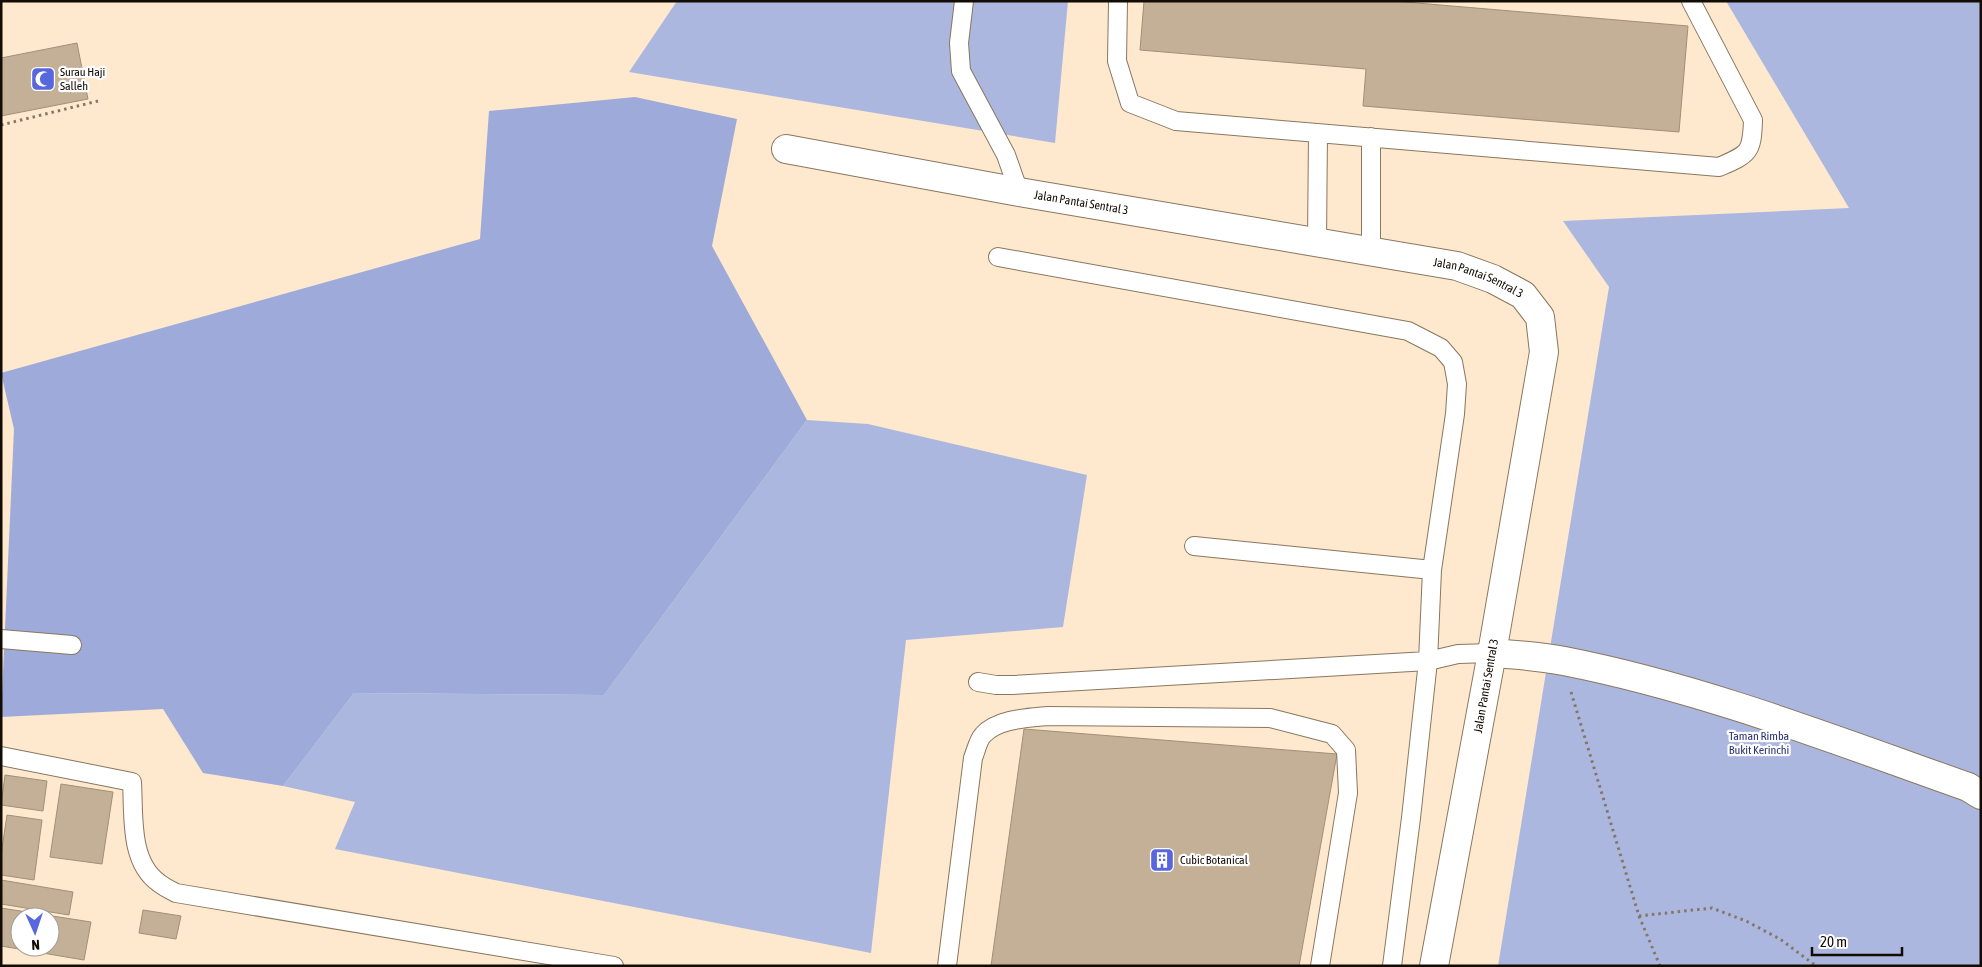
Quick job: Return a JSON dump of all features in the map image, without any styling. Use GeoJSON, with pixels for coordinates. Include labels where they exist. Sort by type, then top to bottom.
{"type":"FeatureCollection","features":[{"type":"Feature","properties":{"kind":"street","name":"Jalan Pantai Sentral 3"},"geometry":{"type":"LineString","coordinates":[[786,149],[1019,192],[1457,266],[1493,279],[1523,295],[1540,317],[1544,352],[1492,653],[1434,966]]}},
{"type":"Feature","properties":{"kind":"street"},"geometry":{"type":"LineString","coordinates":[[1492,653],[1562,660],[1656,682],[1814,732],[1968,787],[1981,795]]}},
{"type":"Feature","properties":{"kind":"lane"},"geometry":{"type":"LineString","coordinates":[[964,1],[958,43],[962,71],[1006,155],[1019,192]]}},
{"type":"Feature","properties":{"kind":"lane"},"geometry":{"type":"LineString","coordinates":[[1118,1],[1117,61],[1130,103],[1176,121],[1719,167],[1744,156],[1752,141],[1753,120],[1691,1]]}},
{"type":"Feature","properties":{"kind":"lane"},"geometry":{"type":"LineString","coordinates":[[1317,242],[1318,133]]}},
{"type":"Feature","properties":{"kind":"lane"},"geometry":{"type":"LineString","coordinates":[[1371,137],[1371,251]]}},
{"type":"Feature","properties":{"kind":"lane"},"geometry":{"type":"LineString","coordinates":[[998,257],[1408,331],[1441,348],[1453,362],[1457,384],[1455,414],[1432,570],[1428,661],[1411,818],[1392,966]]}},
{"type":"Feature","properties":{"kind":"lane"},"geometry":{"type":"LineString","coordinates":[[1194,546],[1432,570]]}},
{"type":"Feature","properties":{"kind":"lane"},"geometry":{"type":"LineString","coordinates":[[1,639],[72,645]]}},
{"type":"Feature","properties":{"kind":"lane"},"geometry":{"type":"LineString","coordinates":[[978,682],[1012,686],[1428,661],[1458,654],[1492,653]]}},
{"type":"Feature","properties":{"kind":"lane"},"geometry":{"type":"LineString","coordinates":[[947,966],[972,767],[976,750],[982,736],[996,726],[1022,718],[1048,716],[1270,718],[1332,734],[1346,750],[1348,793],[1320,966]]}},
{"type":"Feature","properties":{"kind":"lane"},"geometry":{"type":"LineString","coordinates":[[1,756],[132,782],[136,847],[145,867],[158,883],[176,893],[614,966]]}},
{"type":"Feature","properties":{"kind":"path"},"geometry":{"type":"LineString","coordinates":[[1,125],[98,102]]}},
{"type":"Feature","properties":{"kind":"path"},"geometry":{"type":"LineString","coordinates":[[1562,660],[1640,916],[1660,966]]}},
{"type":"Feature","properties":{"kind":"path"},"geometry":{"type":"LineString","coordinates":[[1640,916],[1712,908],[1746,921],[1780,939],[1816,966]]}},
{"type":"Feature","properties":{"kind":"green space"},"geometry":{"type":"Polygon","coordinates":[[[677,1],[1068,1],[1055,143],[629,72],[677,1]]]}},
{"type":"Feature","properties":{"kind":"green space","name":"Taman Rimba Bukit Kerinchi"},"geometry":{"type":"Polygon","coordinates":[[[1726,1],[1981,1],[1981,966],[1498,966],[1609,287],[1563,221],[1849,208],[1726,1]]]}},
{"type":"Feature","properties":{"kind":"green space"},"geometry":{"type":"Polygon","coordinates":[[[807,420],[868,424],[1087,475],[1063,627],[906,640],[871,953],[335,849],[355,802],[283,786],[354,693],[604,695],[807,420]]]}},
{"type":"Feature","properties":{"kind":"shaded area"},"geometry":{"type":"Polygon","coordinates":[[[635,97],[737,119],[712,246],[807,420],[604,695],[354,693],[283,786],[203,773],[163,709],[1,717],[14,429],[1,373],[480,239],[489,111],[635,97]]]}},
{"type":"Feature","properties":{"kind":"building"},"geometry":{"type":"Polygon","coordinates":[[[1144,1],[1393,1],[1688,26],[1679,132],[1363,106],[1366,69],[1140,50],[1144,1]]]}},
{"type":"Feature","properties":{"kind":"building","name":"Surau Haji Salleh"},"geometry":{"type":"Polygon","coordinates":[[[77,43],[88,99],[1,116],[1,58],[77,43]]]}},
{"type":"Feature","properties":{"kind":"building","name":"Cubic Botanical"},"geometry":{"type":"Polygon","coordinates":[[[1024,729],[1337,754],[1299,966],[991,966],[1024,729]]]}},
{"type":"Feature","properties":{"kind":"building"},"geometry":{"type":"Polygon","coordinates":[[[5,775],[47,781],[43,811],[1,805],[5,775]]]}},
{"type":"Feature","properties":{"kind":"building"},"geometry":{"type":"Polygon","coordinates":[[[61,784],[113,792],[102,864],[50,857],[61,784]]]}},
{"type":"Feature","properties":{"kind":"building"},"geometry":{"type":"Polygon","coordinates":[[[7,815],[42,820],[34,880],[1,875],[1,855],[7,815]]]}},
{"type":"Feature","properties":{"kind":"building"},"geometry":{"type":"Polygon","coordinates":[[[1,880],[73,892],[69,915],[60,914],[60,907],[20,907],[1,904],[1,880]]]}},
{"type":"Feature","properties":{"kind":"building"},"geometry":{"type":"Polygon","coordinates":[[[1,908],[10,909],[10,948],[1,946],[1,908]]]}},
{"type":"Feature","properties":{"kind":"building"},"geometry":{"type":"Polygon","coordinates":[[[143,910],[181,916],[176,939],[139,933],[143,910]]]}},
{"type":"Feature","properties":{"kind":"building"},"geometry":{"type":"Polygon","coordinates":[[[60,917],[91,922],[84,960],[60,956],[60,917]]]}},
{"type":"Feature","properties":{"kind":"place","name":"Surau Haji Salleh"},"geometry":{"type":"Point","coordinates":[43,79]}},
{"type":"Feature","properties":{"kind":"place","name":"Cubic Botanical"},"geometry":{"type":"Point","coordinates":[1162,860]}}]}
